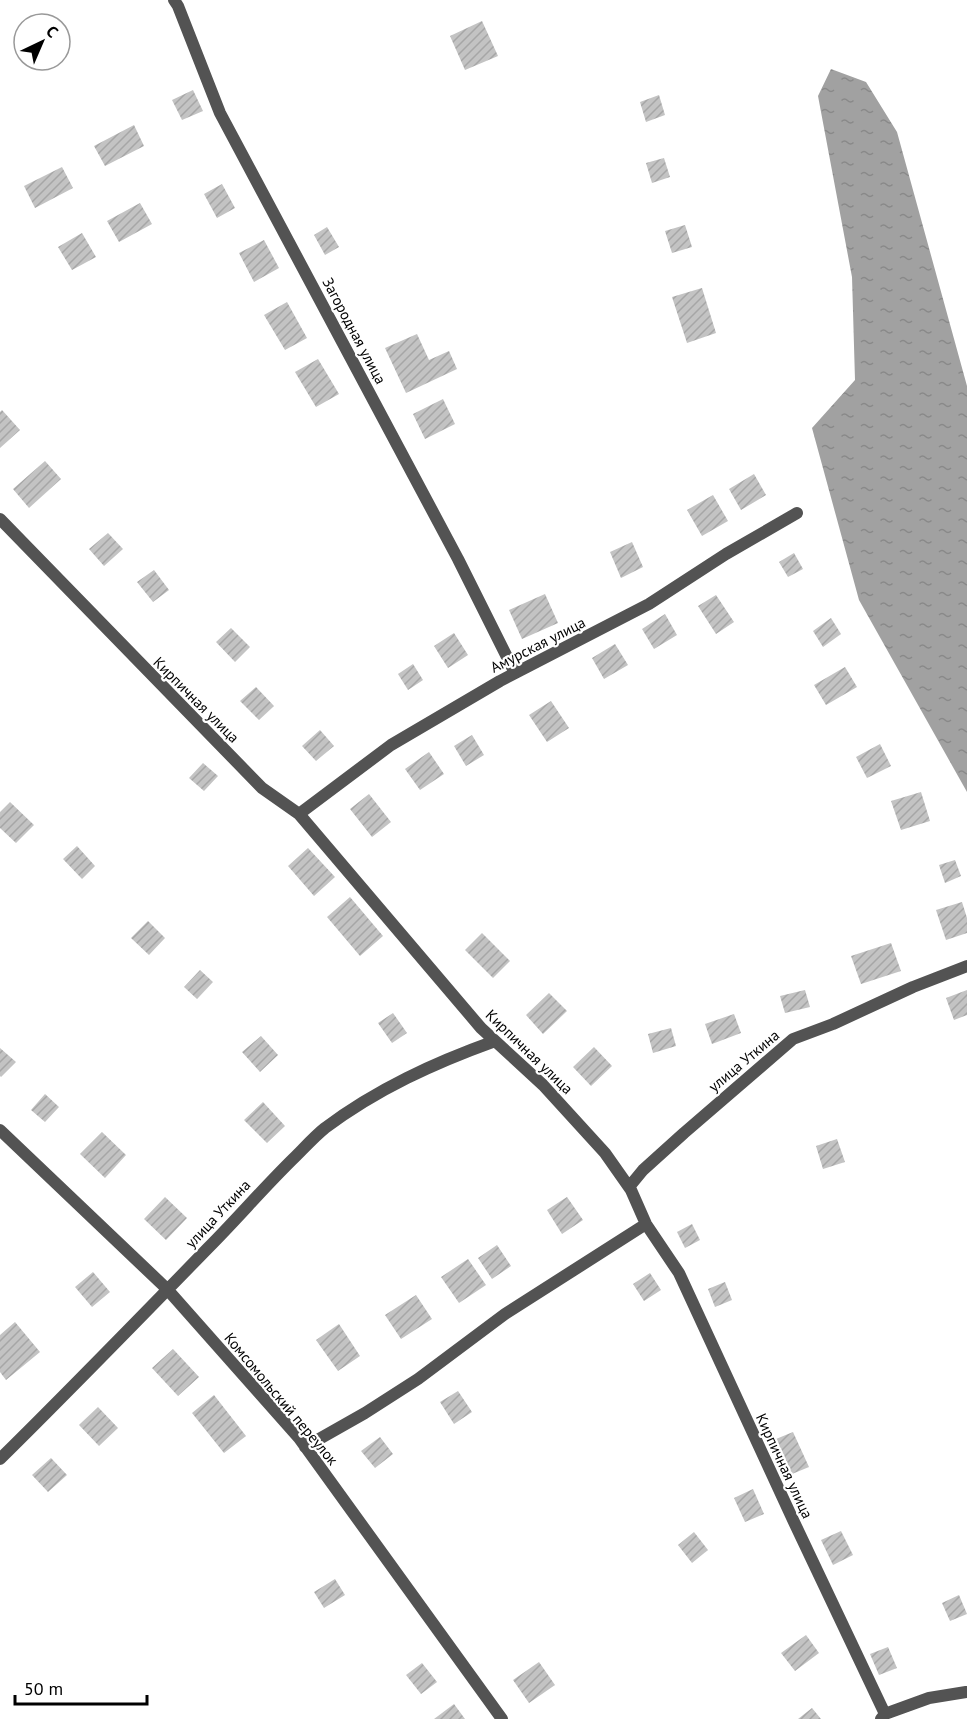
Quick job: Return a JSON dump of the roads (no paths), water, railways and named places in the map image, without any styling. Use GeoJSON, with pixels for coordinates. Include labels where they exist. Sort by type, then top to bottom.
{"type":"FeatureCollection","features":[{"type":"Feature","properties":{"kind":"street","name":"Загородная улица"},"geometry":{"type":"LineString","coordinates":[[174,0],[220,113],[458,559],[515,673]]}},
{"type":"Feature","properties":{"kind":"street","name":"Амурская улица"},"geometry":{"type":"LineString","coordinates":[[299,814],[391,745],[515,673],[649,603],[726,554],[797,513]]}},
{"type":"Feature","properties":{"kind":"street","name":"Кирпичная улица"},"geometry":{"type":"LineString","coordinates":[[0,519],[262,788],[299,814],[481,1028],[543,1085],[605,1153],[629,1187],[646,1224],[679,1273],[883,1716]]}},
{"type":"Feature","properties":{"kind":"street","name":"улица Уткина"},"geometry":{"type":"LineString","coordinates":[[629,1187],[643,1170],[793,1039],[833,1024],[912,987],[967,966]]}},
{"type":"Feature","properties":{"kind":"street","name":"улица Уткина"},"geometry":{"type":"LineString","coordinates":[[0,1459],[73,1387],[272,1179],[323,1129],[376,1094],[448,1058],[495,1041]]}},
{"type":"Feature","properties":{"kind":"street","name":"Комсомольский переулок"},"geometry":{"type":"LineString","coordinates":[[0,1130],[167,1289],[305,1447],[502,1719]]}},
{"type":"Feature","properties":{"kind":"street"},"geometry":{"type":"LineString","coordinates":[[305,1447],[365,1413],[418,1378],[505,1314],[646,1224]]}},
{"type":"Feature","properties":{"kind":"street"},"geometry":{"type":"LineString","coordinates":[[883,1716],[929,1698],[966,1692]]}},
{"type":"Feature","properties":{"kind":"water"},"geometry":{"type":"Polygon","coordinates":[[[831,69],[866,82],[897,132],[967,386],[967,792],[859,600],[812,428],[855,380],[852,277],[818,96],[831,69]]]}}]}
